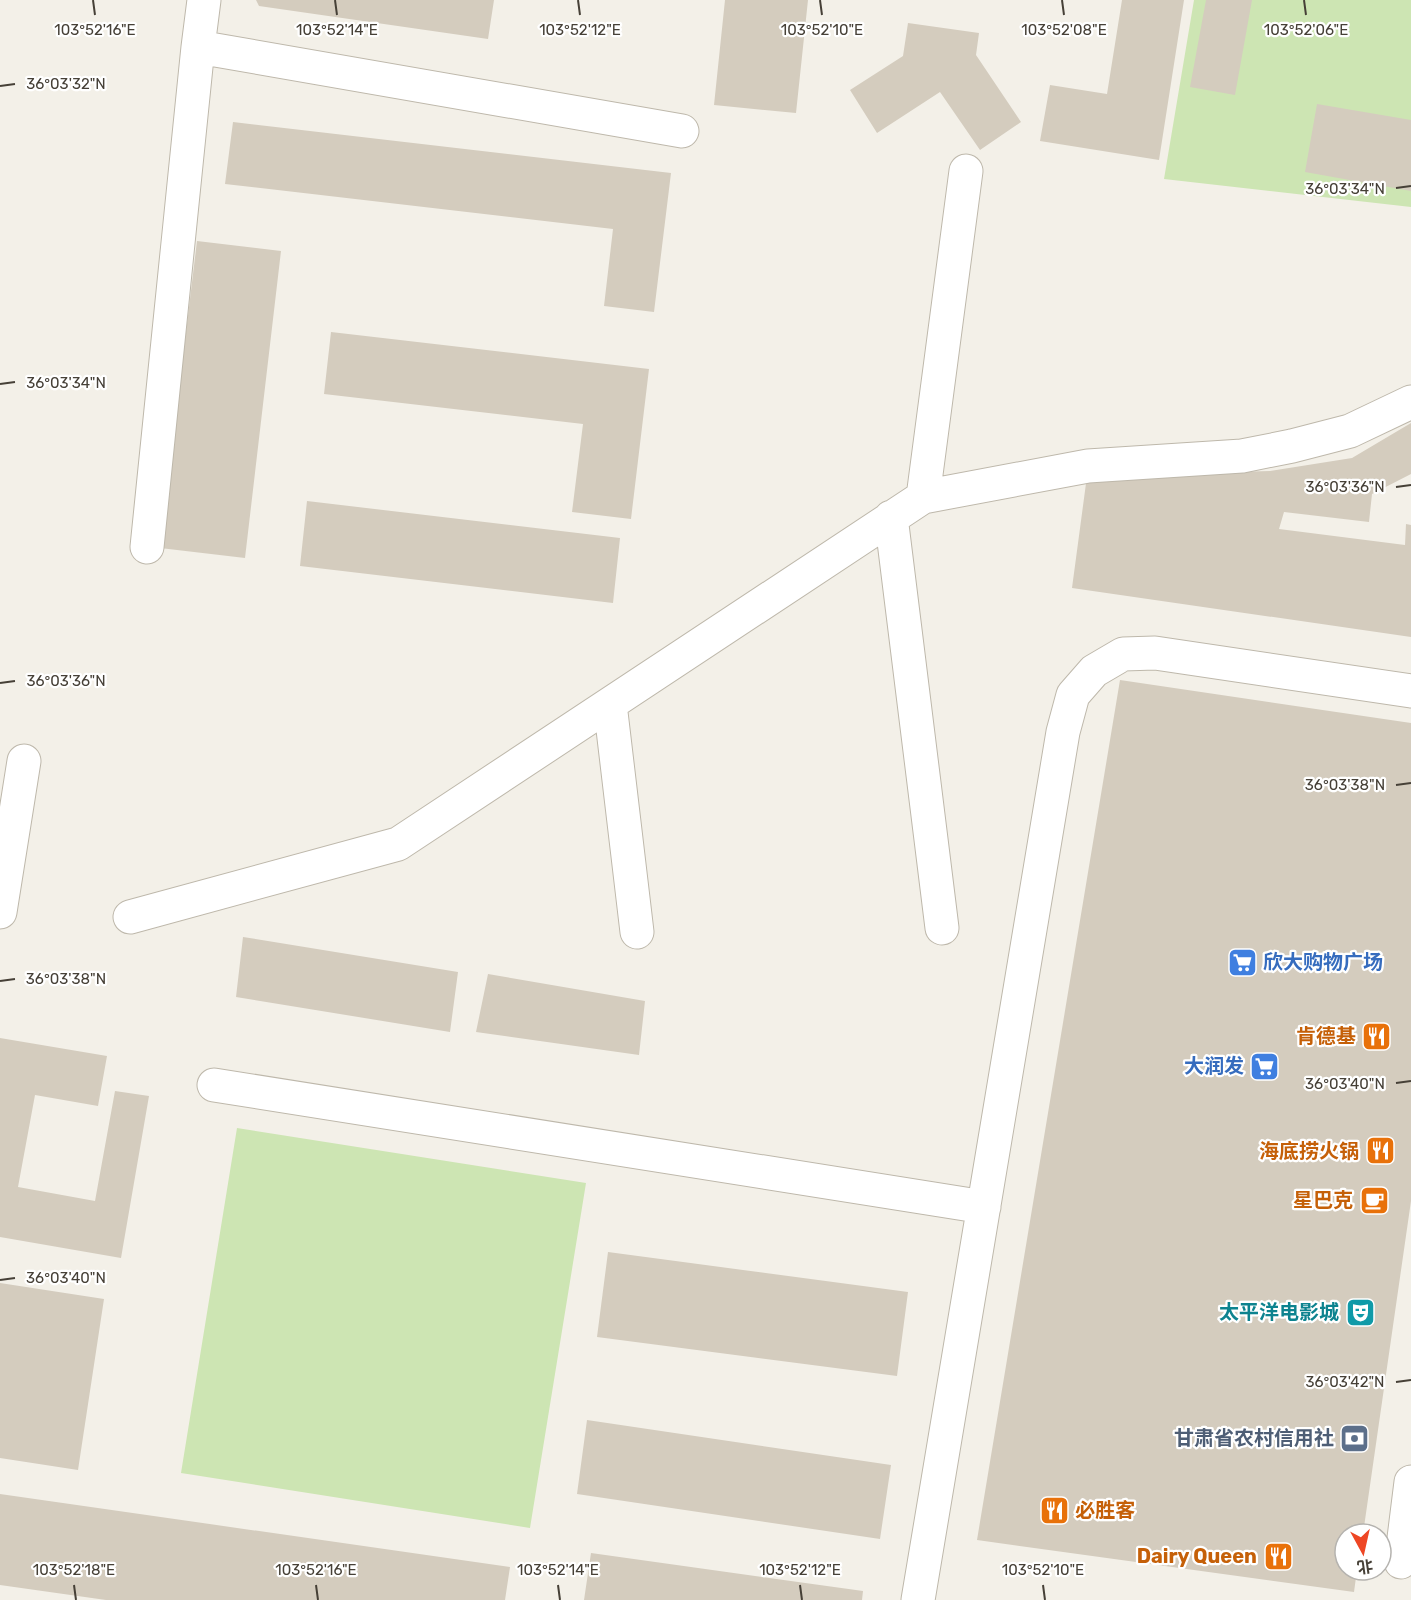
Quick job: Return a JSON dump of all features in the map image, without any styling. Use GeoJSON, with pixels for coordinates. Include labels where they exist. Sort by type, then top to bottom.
{"type":"FeatureCollection","features":[{"type":"Feature","properties":{"kind":"street"},"geometry":{"type":"LineString","coordinates":[[147,547],[204,0]]}},
{"type":"Feature","properties":{"kind":"street"},"geometry":{"type":"LineString","coordinates":[[198,47],[682,131]]}},
{"type":"Feature","properties":{"kind":"street"},"geometry":{"type":"LineString","coordinates":[[923,497],[966,171]]}},
{"type":"Feature","properties":{"kind":"street"},"geometry":{"type":"LineString","coordinates":[[129,917],[398,844],[923,497],[1088,466],[1242,456],[1350,431],[1411,402]]}},
{"type":"Feature","properties":{"kind":"street"},"geometry":{"type":"LineString","coordinates":[[891,518],[942,928]]}},
{"type":"Feature","properties":{"kind":"street"},"geometry":{"type":"LineString","coordinates":[[918,1600],[1063,732],[1073,695],[1094,671],[1123,654],[1155,653],[1321,689],[1411,692]]}},
{"type":"Feature","properties":{"kind":"street"},"geometry":{"type":"LineString","coordinates":[[610,704],[637,932]]}},
{"type":"Feature","properties":{"kind":"street"},"geometry":{"type":"LineString","coordinates":[[0,912],[24,761]]}},
{"type":"Feature","properties":{"kind":"street"},"geometry":{"type":"LineString","coordinates":[[214,1085],[984,1207]]}},
{"type":"Feature","properties":{"kind":"street"},"geometry":{"type":"LineString","coordinates":[[1401,1562],[1411,1482]]}},
{"type":"Feature","properties":{"kind":"green space"},"geometry":{"type":"Polygon","coordinates":[[[1194,0],[1411,0],[1411,207],[1164,179],[1194,0]]]}},
{"type":"Feature","properties":{"kind":"green space"},"geometry":{"type":"Polygon","coordinates":[[[237,1128],[586,1183],[530,1528],[181,1473],[237,1128]]]}},
{"type":"Feature","properties":{"kind":"building"},"geometry":{"type":"Polygon","coordinates":[[[256,0],[494,0],[488,39],[259,6],[256,0]]]}},
{"type":"Feature","properties":{"kind":"building"},"geometry":{"type":"Polygon","coordinates":[[[725,0],[808,0],[796,113],[714,105],[725,0]]]}},
{"type":"Feature","properties":{"kind":"building"},"geometry":{"type":"Polygon","coordinates":[[[1122,0],[1184,0],[1159,160],[1040,141],[1050,85],[1107,94],[1122,0]]]}},
{"type":"Feature","properties":{"kind":"building"},"geometry":{"type":"Polygon","coordinates":[[[1206,0],[1252,0],[1235,95],[1190,87],[1206,0]]]}},
{"type":"Feature","properties":{"kind":"building"},"geometry":{"type":"Polygon","coordinates":[[[908,23],[979,33],[976,55],[1021,122],[980,150],[940,92],[877,133],[850,90],[903,56],[908,23]]]}},
{"type":"Feature","properties":{"kind":"building"},"geometry":{"type":"Polygon","coordinates":[[[1317,104],[1411,120],[1411,191],[1305,172],[1317,104]]]}},
{"type":"Feature","properties":{"kind":"building"},"geometry":{"type":"Polygon","coordinates":[[[233,122],[671,173],[654,312],[604,306],[613,229],[225,184],[233,122]]]}},
{"type":"Feature","properties":{"kind":"building"},"geometry":{"type":"Polygon","coordinates":[[[197,241],[281,251],[245,558],[160,548],[197,241]]]}},
{"type":"Feature","properties":{"kind":"building"},"geometry":{"type":"Polygon","coordinates":[[[331,332],[649,369],[631,519],[572,512],[583,424],[324,394],[331,332]]]}},
{"type":"Feature","properties":{"kind":"building"},"geometry":{"type":"Polygon","coordinates":[[[1411,423],[1411,474],[1372,494],[1369,522],[1284,512],[1279,529],[1405,545],[1406,524],[1411,525],[1411,637],[1072,588],[1087,476],[1270,471],[1352,458],[1411,423]]]}},
{"type":"Feature","properties":{"kind":"building"},"geometry":{"type":"Polygon","coordinates":[[[307,501],[620,538],[613,603],[300,566],[307,501]]]}},
{"type":"Feature","properties":{"kind":"building","name":"欣大购物广场"},"geometry":{"type":"Polygon","coordinates":[[[1120,680],[1411,723],[1411,1201],[1365,1522],[1333,1522],[1333,1582],[1355,1582],[1354,1592],[977,1540],[1120,680]]]}},
{"type":"Feature","properties":{"kind":"building"},"geometry":{"type":"Polygon","coordinates":[[[243,937],[458,972],[450,1032],[236,997],[243,937]]]}},
{"type":"Feature","properties":{"kind":"building"},"geometry":{"type":"Polygon","coordinates":[[[488,974],[645,1001],[639,1055],[476,1032],[488,974]]]}},
{"type":"Feature","properties":{"kind":"building"},"geometry":{"type":"Polygon","coordinates":[[[0,1038],[107,1056],[98,1106],[35,1095],[18,1187],[95,1201],[115,1091],[149,1096],[121,1258],[0,1237],[0,1038]]]}},
{"type":"Feature","properties":{"kind":"building"},"geometry":{"type":"Polygon","coordinates":[[[608,1252],[908,1292],[897,1376],[597,1337],[608,1252]]]}},
{"type":"Feature","properties":{"kind":"building"},"geometry":{"type":"Polygon","coordinates":[[[0,1283],[104,1299],[78,1470],[0,1458],[0,1283]]]}},
{"type":"Feature","properties":{"kind":"building"},"geometry":{"type":"Polygon","coordinates":[[[587,1420],[891,1465],[880,1539],[577,1494],[587,1420]]]}},
{"type":"Feature","properties":{"kind":"building"},"geometry":{"type":"Polygon","coordinates":[[[0,1494],[510,1567],[505,1600],[106,1600],[0,1585],[0,1494]]]}},
{"type":"Feature","properties":{"kind":"building"},"geometry":{"type":"Polygon","coordinates":[[[591,1553],[863,1591],[862,1600],[584,1600],[591,1553]]]}},
{"type":"Feature","properties":{"kind":"place","name":"欣大购物广场"},"geometry":{"type":"Point","coordinates":[1242,962]}},
{"type":"Feature","properties":{"kind":"place","name":"肯德基"},"geometry":{"type":"Point","coordinates":[1377,1036]}},
{"type":"Feature","properties":{"kind":"place","name":"大润发"},"geometry":{"type":"Point","coordinates":[1265,1066]}},
{"type":"Feature","properties":{"kind":"place","name":"海底捞火锅"},"geometry":{"type":"Point","coordinates":[1380,1151]}},
{"type":"Feature","properties":{"kind":"place","name":"星巴克"},"geometry":{"type":"Point","coordinates":[1374,1200]}},
{"type":"Feature","properties":{"kind":"place","name":"太平洋电影城"},"geometry":{"type":"Point","coordinates":[1360,1312]}},
{"type":"Feature","properties":{"kind":"place","name":"甘肃省农村信用社"},"geometry":{"type":"Point","coordinates":[1355,1438]}},
{"type":"Feature","properties":{"kind":"place","name":"必胜客"},"geometry":{"type":"Point","coordinates":[1054,1510]}},
{"type":"Feature","properties":{"kind":"place","name":"Dairy Queen"},"geometry":{"type":"Point","coordinates":[1278,1556]}}]}
